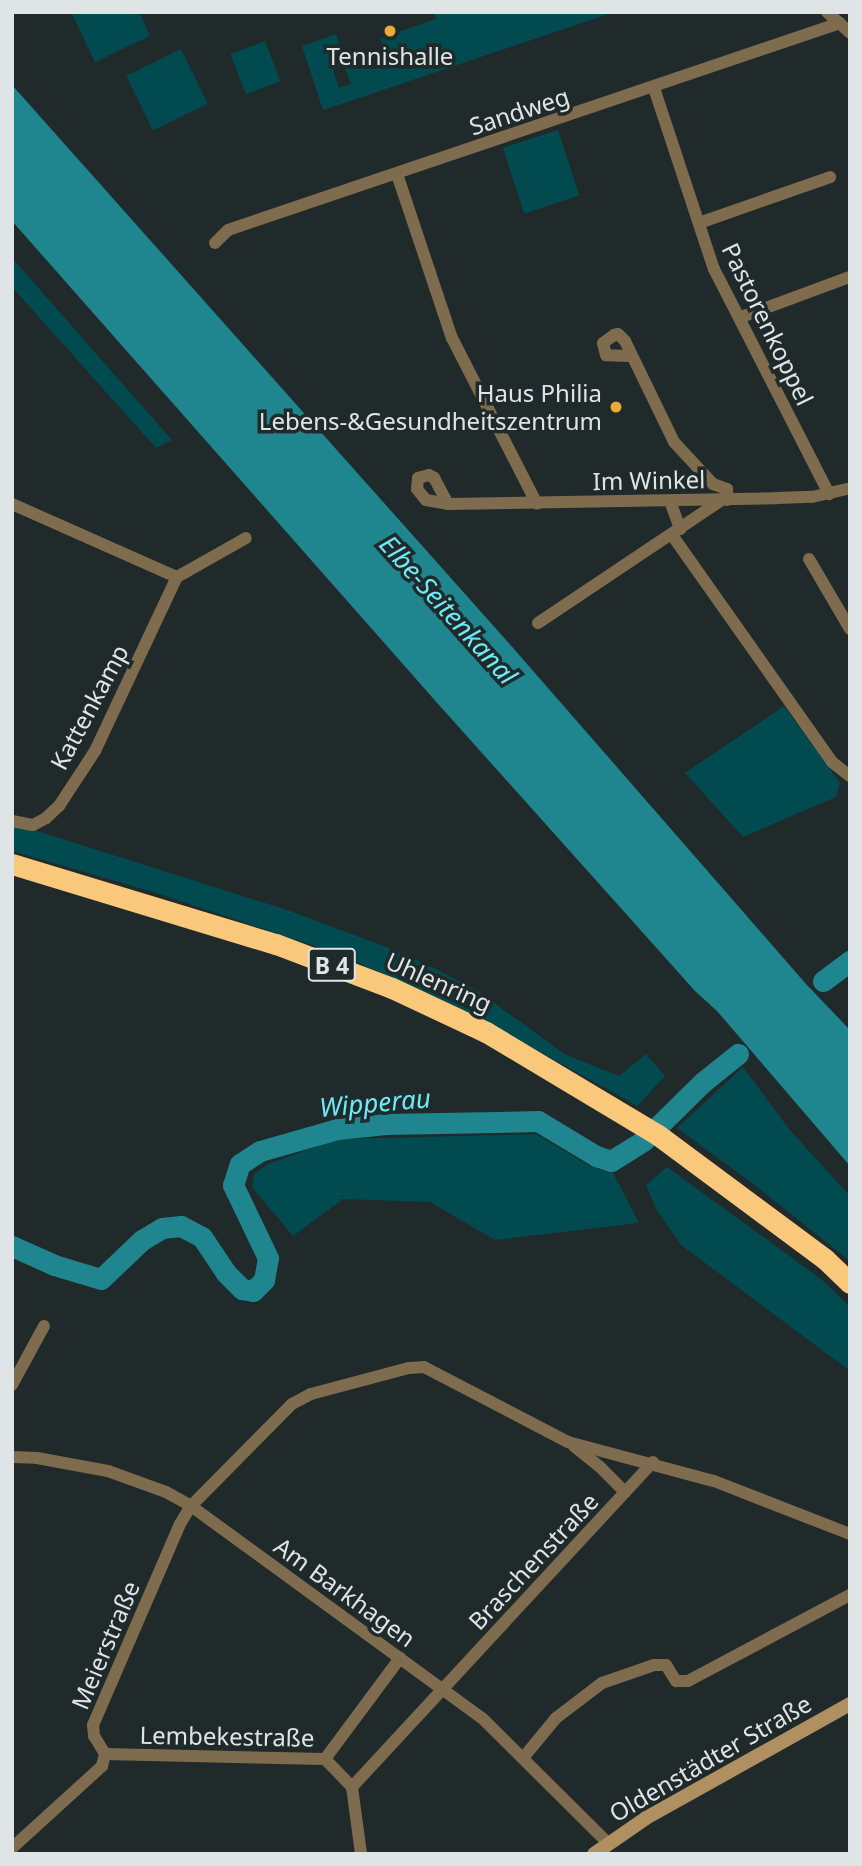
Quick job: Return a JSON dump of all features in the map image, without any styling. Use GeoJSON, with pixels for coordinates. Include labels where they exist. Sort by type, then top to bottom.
{"type":"FeatureCollection","features":[{"type":"Feature","properties":{"kind":"highway","name":"Uhlenring"},"geometry":{"type":"LineString","coordinates":[[12,864],[276,944],[391,988],[486,1031],[670,1144],[825,1259],[850,1283]]}},
{"type":"Feature","properties":{"kind":"street"},"geometry":{"type":"LineString","coordinates":[[827,12],[850,33]]}},
{"type":"Feature","properties":{"kind":"street","name":"Sandweg"},"geometry":{"type":"LineString","coordinates":[[215,243],[228,230],[840,23]]}},
{"type":"Feature","properties":{"kind":"street","name":"Pastorenkoppel"},"geometry":{"type":"LineString","coordinates":[[654,88],[715,269],[829,494]]}},
{"type":"Feature","properties":{"kind":"street"},"geometry":{"type":"LineString","coordinates":[[397,174],[452,338],[537,504]]}},
{"type":"Feature","properties":{"kind":"street"},"geometry":{"type":"LineString","coordinates":[[699,223],[831,177]]}},
{"type":"Feature","properties":{"kind":"street"},"geometry":{"type":"LineString","coordinates":[[741,317],[850,277]]}},
{"type":"Feature","properties":{"kind":"street"},"geometry":{"type":"LineString","coordinates":[[538,623],[724,500],[727,488],[713,484],[674,442],[631,356]]}},
{"type":"Feature","properties":{"kind":"street","name":"Im Winkel"},"geometry":{"type":"LineString","coordinates":[[448,504],[724,500],[829,494],[850,488]]}},
{"type":"Feature","properties":{"kind":"street"},"geometry":{"type":"LineString","coordinates":[[670,501],[676,532],[832,762],[850,776]]}},
{"type":"Feature","properties":{"kind":"street"},"geometry":{"type":"LineString","coordinates":[[12,504],[177,577],[246,538]]}},
{"type":"Feature","properties":{"kind":"street"},"geometry":{"type":"LineString","coordinates":[[809,559],[850,629]]}},
{"type":"Feature","properties":{"kind":"street","name":"Kattenkamp"},"geometry":{"type":"LineString","coordinates":[[12,821],[33,825],[59,806],[95,751],[177,577]]}},
{"type":"Feature","properties":{"kind":"street"},"geometry":{"type":"LineString","coordinates":[[12,1385],[44,1326]]}},
{"type":"Feature","properties":{"kind":"street","name":"Meierstraße"},"geometry":{"type":"LineString","coordinates":[[105,1754],[94,1736],[93,1725],[180,1524],[191,1506],[301,1398],[409,1368],[436,1371],[568,1442]]}},
{"type":"Feature","properties":{"kind":"street"},"geometry":{"type":"LineString","coordinates":[[568,1442],[653,1462],[714,1481],[850,1534]]}},
{"type":"Feature","properties":{"kind":"street"},"geometry":{"type":"LineString","coordinates":[[568,1442],[600,1466],[625,1492]]}},
{"type":"Feature","properties":{"kind":"street","name":"Am Barkhagen"},"geometry":{"type":"LineString","coordinates":[[12,1457],[50,1459],[108,1471],[166,1492],[191,1506],[482,1718],[608,1843]]}},
{"type":"Feature","properties":{"kind":"street","name":"Braschenstraße"},"geometry":{"type":"LineString","coordinates":[[352,1787],[653,1462]]}},
{"type":"Feature","properties":{"kind":"street"},"geometry":{"type":"LineString","coordinates":[[523,1758],[556,1718],[602,1683],[654,1665],[666,1665],[676,1681],[688,1681],[850,1595]]}},
{"type":"Feature","properties":{"kind":"street"},"geometry":{"type":"LineString","coordinates":[[325,1759],[400,1658]]}},
{"type":"Feature","properties":{"kind":"street","name":"Oldenstädter Straße"},"geometry":{"type":"LineString","coordinates":[[594,1854],[657,1812],[850,1704]]}},
{"type":"Feature","properties":{"kind":"street"},"geometry":{"type":"LineString","coordinates":[[12,1848],[102,1766],[105,1754]]}},
{"type":"Feature","properties":{"kind":"street","name":"Lembekestraße"},"geometry":{"type":"LineString","coordinates":[[105,1754],[325,1759],[352,1787]]}},
{"type":"Feature","properties":{"kind":"street"},"geometry":{"type":"LineString","coordinates":[[352,1787],[361,1854]]}},
{"type":"Feature","properties":{"kind":"shaded area"},"geometry":{"type":"Polygon","coordinates":[[[71,12],[139,12],[150,36],[95,62],[71,12]]]}},
{"type":"Feature","properties":{"kind":"shaded area"},"geometry":{"type":"Polygon","coordinates":[[[434,12],[615,12],[323,110],[302,46],[336,34],[346,65],[333,70],[339,88],[351,84],[345,68],[370,59],[374,68],[391,62],[380,38],[436,19],[434,12]]]}},
{"type":"Feature","properties":{"kind":"shaded area"},"geometry":{"type":"Polygon","coordinates":[[[265,41],[280,81],[246,94],[230,54],[265,41]]]}},
{"type":"Feature","properties":{"kind":"shaded area"},"geometry":{"type":"Polygon","coordinates":[[[181,49],[208,104],[153,131],[126,76],[181,49]]]}},
{"type":"Feature","properties":{"kind":"shaded area"},"geometry":{"type":"Polygon","coordinates":[[[558,130],[579,196],[524,214],[503,148],[558,130]]]}},
{"type":"Feature","properties":{"kind":"shaded area"},"geometry":{"type":"Polygon","coordinates":[[[12,258],[172,440],[156,448],[12,287],[12,258]]]}},
{"type":"Feature","properties":{"kind":"shaded area"},"geometry":{"type":"Polygon","coordinates":[[[784,706],[840,783],[836,797],[743,837],[685,773],[784,706]]]}},
{"type":"Feature","properties":{"kind":"shaded area"},"geometry":{"type":"Polygon","coordinates":[[[12,823],[290,911],[405,954],[475,989],[566,1055],[619,1076],[646,1054],[665,1076],[637,1106],[492,1025],[339,954],[150,891],[12,851],[12,823]]]}},
{"type":"Feature","properties":{"kind":"shaded area"},"geometry":{"type":"Polygon","coordinates":[[[743,1067],[789,1129],[850,1196],[850,1261],[752,1183],[677,1128],[743,1067]]]}},
{"type":"Feature","properties":{"kind":"shaded area"},"geometry":{"type":"Polygon","coordinates":[[[536,1134],[590,1166],[613,1173],[639,1223],[495,1240],[430,1202],[343,1199],[293,1236],[252,1187],[254,1174],[268,1164],[338,1139],[536,1134]]]}},
{"type":"Feature","properties":{"kind":"shaded area"},"geometry":{"type":"Polygon","coordinates":[[[667,1167],[821,1279],[850,1307],[850,1371],[681,1245],[656,1209],[646,1185],[667,1167]]]}},
{"type":"Feature","properties":{"kind":"water","name":"Elbe-Seitenkanal"},"geometry":{"type":"Polygon","coordinates":[[[12,85],[514,649],[806,984],[850,1030],[850,1166],[717,1011],[695,991],[439,705],[12,221],[12,85]]]}},
{"type":"Feature","properties":{"kind":"waterway","name":"Wipperau"},"geometry":{"type":"LineString","coordinates":[[823,981],[850,961]]}},
{"type":"Feature","properties":{"kind":"waterway","name":"Wipperau"},"geometry":{"type":"LineString","coordinates":[[12,1246],[54,1265],[101,1279],[142,1240],[162,1228],[181,1226],[202,1237],[226,1273],[242,1289],[253,1291],[264,1280],[268,1258],[233,1185],[240,1164],[260,1151],[337,1129],[386,1124],[538,1121],[596,1156],[611,1161],[644,1140],[703,1082],[738,1054]]}},
{"type":"Feature","properties":{"kind":"place","name":"Tennishalle"},"geometry":{"type":"Point","coordinates":[390,31]}},
{"type":"Feature","properties":{"kind":"place","name":"Haus Philia Lebens-&Gesundheitszentrum"},"geometry":{"type":"Point","coordinates":[616,407]}}]}
